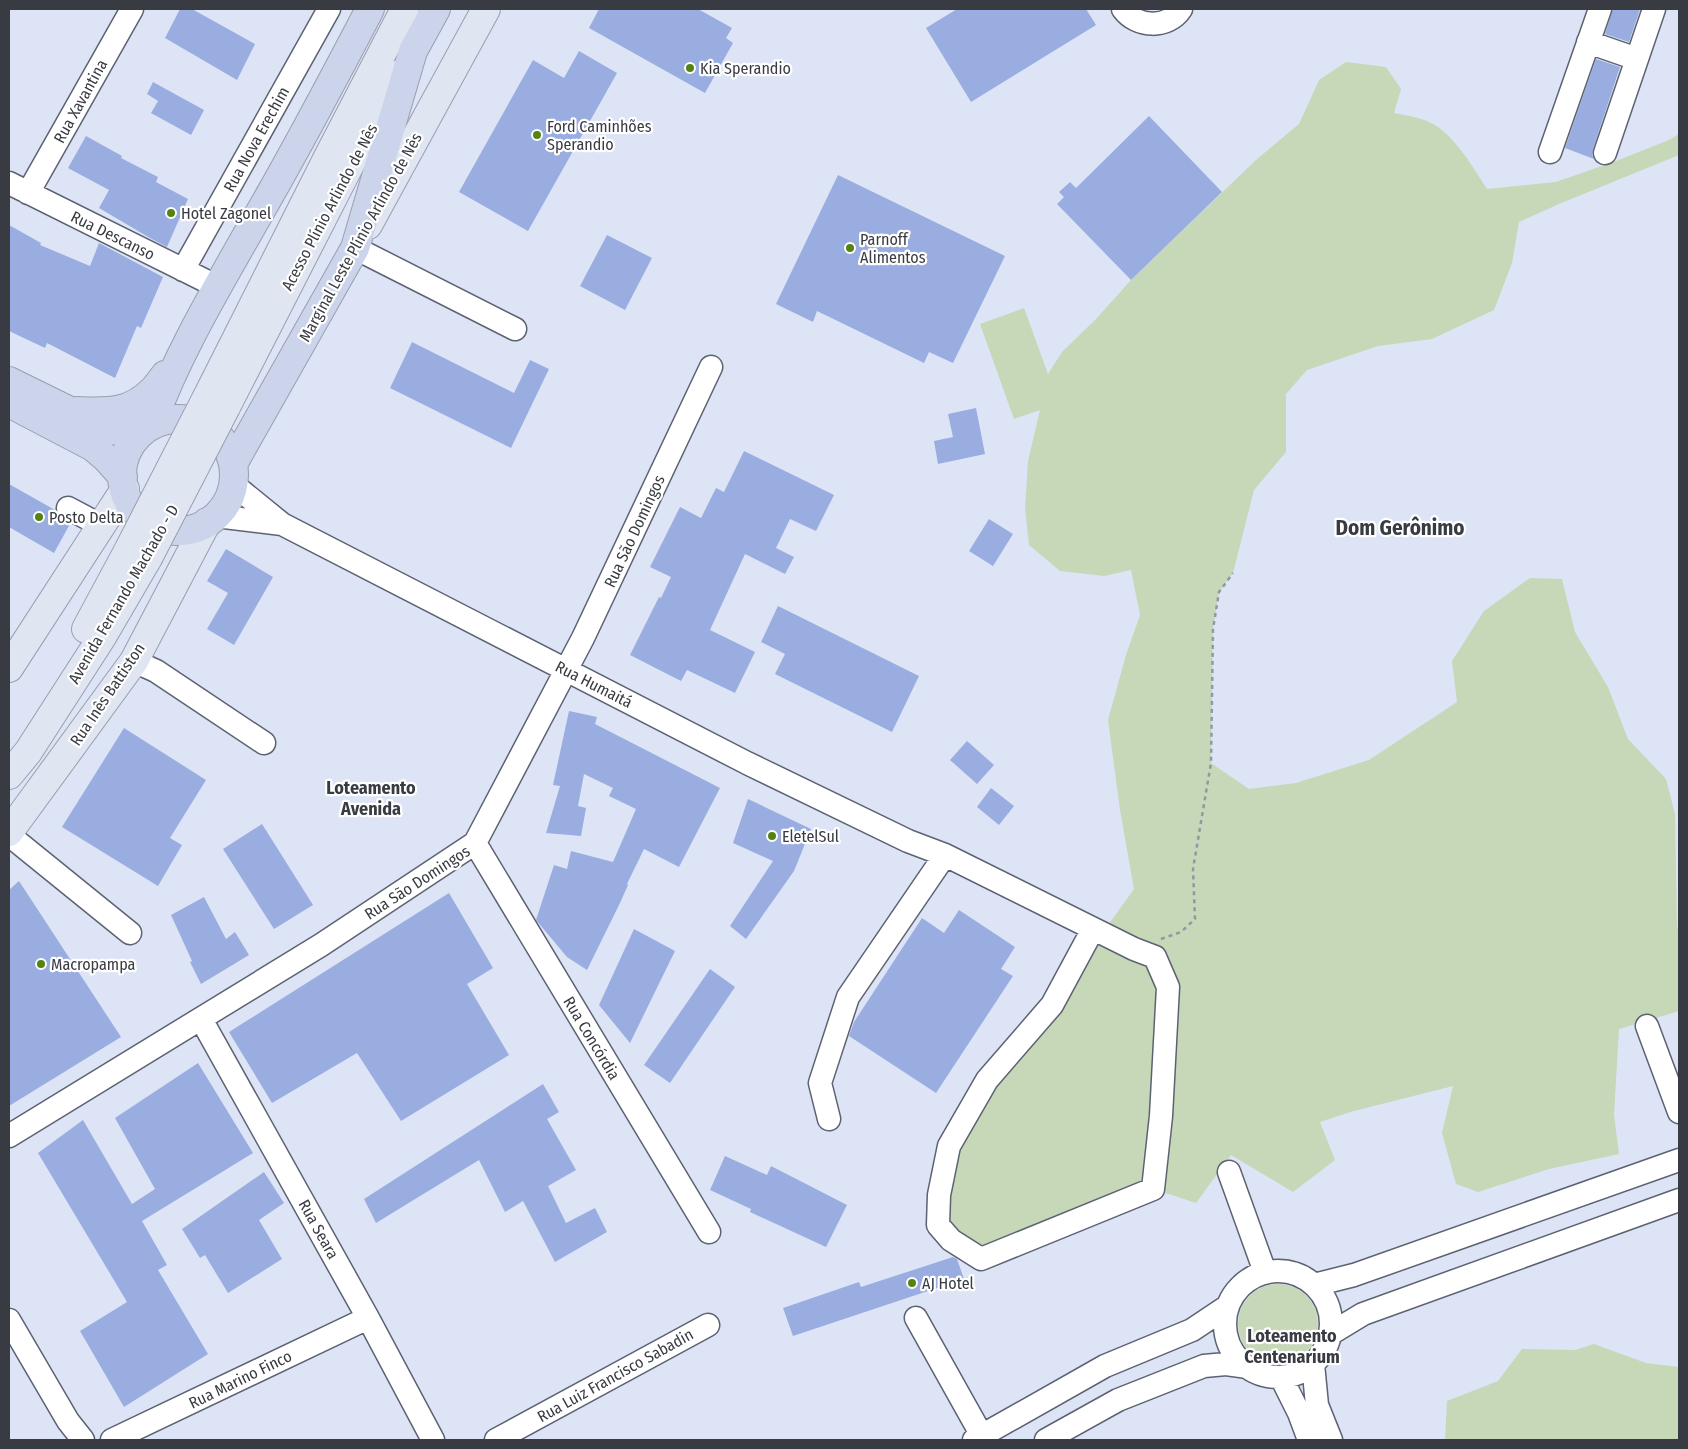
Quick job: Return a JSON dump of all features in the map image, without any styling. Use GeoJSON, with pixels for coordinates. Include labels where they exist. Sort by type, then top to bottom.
{"type":"FeatureCollection","features":[{"type":"Feature","properties":{"kind":"highway"},"geometry":{"type":"LineString","coordinates":[[146,430],[182,355],[218,287],[312,122],[370,9]]}},
{"type":"Feature","properties":{"kind":"highway","name":"Acesso Plínio Arlindo de Nês"},"geometry":{"type":"LineString","coordinates":[[413,51],[436,9]]}},
{"type":"Feature","properties":{"kind":"highway"},"geometry":{"type":"LineString","coordinates":[[355,248],[413,51]]}},
{"type":"Feature","properties":{"kind":"highway","name":"Marginal Leste Plínio Arlindo de Nês"},"geometry":{"type":"LineString","coordinates":[[233,475],[355,248]]}},
{"type":"Feature","properties":{"kind":"highway"},"geometry":{"type":"LineString","coordinates":[[70,411],[108,412],[126,409],[141,401],[154,389],[182,355]]}},
{"type":"Feature","properties":{"kind":"highway"},"geometry":{"type":"LineString","coordinates":[[9,381],[70,411],[100,429],[146,430]]}},
{"type":"Feature","properties":{"kind":"highway"},"geometry":{"type":"LineString","coordinates":[[9,403],[93,448],[106,458],[124,483]]}},
{"type":"Feature","properties":{"kind":"highway"},"geometry":{"type":"LineString","coordinates":[[186,419],[198,422],[217,435],[230,454],[233,475],[229,498],[212,519],[198,527],[182,530],[166,529],[155,526],[145,520],[129,501],[124,483],[123,465],[133,442],[146,430],[162,421],[186,419]]}},
{"type":"Feature","properties":{"kind":"main road","name":"Acesso Plínio Arlindo de Nês"},"geometry":{"type":"LineString","coordinates":[[216,402],[328,157],[405,9]]}},
{"type":"Feature","properties":{"kind":"main road","name":"Marginal Leste Plínio Arlindo de Nês"},"geometry":{"type":"LineString","coordinates":[[355,248],[486,9]]}},
{"type":"Feature","properties":{"kind":"main road","name":"Acesso Plínio Arlindo de Nês"},"geometry":{"type":"LineString","coordinates":[[216,402],[413,51]]}},
{"type":"Feature","properties":{"kind":"main road","name":"Avenida Fernando Machado - D"},"geometry":{"type":"LineString","coordinates":[[9,775],[28,752],[96,645],[138,554],[216,402]]}},
{"type":"Feature","properties":{"kind":"main road"},"geometry":{"type":"LineString","coordinates":[[9,668],[102,526],[124,483]]}},
{"type":"Feature","properties":{"kind":"main road","name":"Rua Inês Battiston"},"geometry":{"type":"LineString","coordinates":[[9,834],[134,661],[212,519]]}},
{"type":"Feature","properties":{"kind":"main road","name":"Avenida Fernando Machado - D"},"geometry":{"type":"LineString","coordinates":[[9,746],[138,554]]}},
{"type":"Feature","properties":{"kind":"street","name":"Rua Xavantina"},"geometry":{"type":"LineString","coordinates":[[18,188],[132,9]]}},
{"type":"Feature","properties":{"kind":"street","name":"Rua Nova Erechim"},"geometry":{"type":"LineString","coordinates":[[183,270],[329,9]]}},
{"type":"Feature","properties":{"kind":"street"},"geometry":{"type":"LineString","coordinates":[[1123,9],[1127,15],[1144,24],[1162,24],[1178,15],[1181,9]]}},
{"type":"Feature","properties":{"kind":"street"},"geometry":{"type":"LineString","coordinates":[[1550,152],[1600,9]]}},
{"type":"Feature","properties":{"kind":"street"},"geometry":{"type":"LineString","coordinates":[[1605,153],[1654,9]]}},
{"type":"Feature","properties":{"kind":"street"},"geometry":{"type":"LineString","coordinates":[[1588,42],[1637,59]]}},
{"type":"Feature","properties":{"kind":"street","name":"Rua Descanso"},"geometry":{"type":"LineString","coordinates":[[18,188],[218,287]]}},
{"type":"Feature","properties":{"kind":"street"},"geometry":{"type":"LineString","coordinates":[[355,248],[515,329]]}},
{"type":"Feature","properties":{"kind":"street","name":"Rua São Domingos"},"geometry":{"type":"LineString","coordinates":[[9,1136],[321,945],[475,843],[583,638],[711,367]]}},
{"type":"Feature","properties":{"kind":"street","name":"Rua Humaitá"},"geometry":{"type":"LineString","coordinates":[[233,475],[282,524],[747,763],[908,841],[945,855],[1134,949],[1155,957],[1168,987],[1161,1116],[1153,1189],[981,1259],[951,1240],[938,1225],[939,1195],[949,1146],[987,1080],[1052,1004],[1093,929]]}},
{"type":"Feature","properties":{"kind":"street"},"geometry":{"type":"LineString","coordinates":[[68,508],[102,526]]}},
{"type":"Feature","properties":{"kind":"street","name":"Rua Humaitá"},"geometry":{"type":"LineString","coordinates":[[212,519],[282,524]]}},
{"type":"Feature","properties":{"kind":"street"},"geometry":{"type":"LineString","coordinates":[[134,661],[156,671],[264,743]]}},
{"type":"Feature","properties":{"kind":"street"},"geometry":{"type":"LineString","coordinates":[[9,834],[130,933]]}},
{"type":"Feature","properties":{"kind":"street","name":"Rua Concórdia"},"geometry":{"type":"LineString","coordinates":[[475,843],[708,1232]]}},
{"type":"Feature","properties":{"kind":"street"},"geometry":{"type":"LineString","coordinates":[[829,1119],[820,1083],[848,997],[945,855]]}},
{"type":"Feature","properties":{"kind":"street","name":"Rua Seara"},"geometry":{"type":"LineString","coordinates":[[201,1019],[368,1318],[433,1440]]}},
{"type":"Feature","properties":{"kind":"street"},"geometry":{"type":"LineString","coordinates":[[1647,1026],[1679,1112]]}},
{"type":"Feature","properties":{"kind":"street"},"geometry":{"type":"LineString","coordinates":[[1314,1285],[1354,1275],[1679,1160]]}},
{"type":"Feature","properties":{"kind":"street"},"geometry":{"type":"LineString","coordinates":[[1229,1172],[1265,1272]]}},
{"type":"Feature","properties":{"kind":"street"},"geometry":{"type":"LineString","coordinates":[[1330,1334],[1363,1314],[1679,1200]]}},
{"type":"Feature","properties":{"kind":"street"},"geometry":{"type":"LineString","coordinates":[[1046,1440],[1118,1400],[1204,1366],[1226,1364],[1248,1368],[1264,1375],[1281,1377],[1298,1373],[1312,1364],[1324,1351],[1330,1334],[1330,1316],[1325,1299],[1314,1285],[1299,1275],[1282,1271],[1265,1272],[1249,1279],[1237,1291],[1228,1306],[1225,1323],[1228,1340],[1236,1355],[1248,1368]]}},
{"type":"Feature","properties":{"kind":"street"},"geometry":{"type":"LineString","coordinates":[[916,1318],[978,1438],[1105,1366],[1192,1330],[1228,1306]]}},
{"type":"Feature","properties":{"kind":"street","name":"Rua Marino Finco"},"geometry":{"type":"LineString","coordinates":[[112,1440],[368,1318]]}},
{"type":"Feature","properties":{"kind":"street"},"geometry":{"type":"LineString","coordinates":[[9,1320],[68,1421],[83,1440]]}},
{"type":"Feature","properties":{"kind":"street","name":"Rua Luiz Francisco Sabadin"},"geometry":{"type":"LineString","coordinates":[[496,1440],[708,1325]]}},
{"type":"Feature","properties":{"kind":"street"},"geometry":{"type":"LineString","coordinates":[[1312,1364],[1317,1405],[1331,1440]]}},
{"type":"Feature","properties":{"kind":"street"},"geometry":{"type":"LineString","coordinates":[[1281,1377],[1299,1413],[1309,1440]]}},
{"type":"Feature","properties":{"kind":"path"},"geometry":{"type":"LineString","coordinates":[[1134,949],[1181,932],[1195,918],[1193,868],[1211,763],[1212,629],[1219,592],[1233,573]]}},
{"type":"Feature","properties":{"kind":"green space"},"geometry":{"type":"Polygon","coordinates":[[[1346,62],[1386,67],[1401,89],[1394,113],[1426,121],[1442,130],[1461,150],[1487,189],[1556,182],[1616,161],[1669,140],[1679,134],[1679,155],[1519,222],[1512,263],[1494,310],[1432,339],[1378,346],[1307,370],[1286,394],[1286,452],[1254,490],[1233,573],[1219,592],[1213,629],[1211,763],[1249,789],[1296,783],[1369,760],[1457,702],[1452,661],[1484,611],[1530,578],[1562,579],[1575,632],[1608,687],[1628,739],[1666,779],[1675,814],[1677,925],[1679,937],[1679,1011],[1619,1029],[1614,1115],[1619,1154],[1549,1169],[1478,1192],[1456,1184],[1442,1133],[1453,1086],[1350,1112],[1320,1122],[1335,1160],[1293,1192],[1231,1155],[1196,1203],[1153,1189],[981,1259],[951,1240],[939,1195],[949,1146],[1134,889],[1120,810],[1108,720],[1126,655],[1140,615],[1131,570],[1104,576],[1060,571],[1029,545],[1025,508],[1028,461],[1040,410],[1014,419],[980,324],[1024,308],[1048,374],[1062,352],[1096,319],[1131,280],[1256,160],[1299,124],[1319,80],[1346,62]]]}},
{"type":"Feature","properties":{"kind":"green space"},"geometry":{"type":"Polygon","coordinates":[[[1278,1284],[1293,1287],[1306,1296],[1315,1309],[1318,1324],[1315,1339],[1306,1352],[1293,1361],[1278,1364],[1263,1361],[1250,1352],[1241,1339],[1238,1324],[1241,1309],[1250,1296],[1263,1287],[1278,1284]]]}},
{"type":"Feature","properties":{"kind":"green space"},"geometry":{"type":"Polygon","coordinates":[[[1594,1344],[1646,1363],[1679,1367],[1679,1440],[1445,1440],[1447,1401],[1498,1381],[1522,1349],[1575,1350],[1594,1344]]]}},
{"type":"Feature","properties":{"kind":"building"},"geometry":{"type":"Polygon","coordinates":[[[180,9],[192,9],[255,44],[237,80],[165,38],[180,9]]]}},
{"type":"Feature","properties":{"kind":"building","name":"Kia Sperandio"},"geometry":{"type":"Polygon","coordinates":[[[599,9],[698,9],[732,28],[726,38],[733,43],[705,93],[589,28],[599,9]]]}},
{"type":"Feature","properties":{"kind":"building"},"geometry":{"type":"Polygon","coordinates":[[[957,9],[1086,9],[1096,25],[971,102],[926,28],[957,9]]]}},
{"type":"Feature","properties":{"kind":"building"},"geometry":{"type":"Polygon","coordinates":[[[1613,9],[1640,9],[1629,42],[1605,34],[1613,9]]]}},
{"type":"Feature","properties":{"kind":"building","name":"Ford Caminhões Sperandio"},"geometry":{"type":"Polygon","coordinates":[[[579,51],[617,73],[528,231],[459,192],[533,60],[564,78],[579,51]]]}},
{"type":"Feature","properties":{"kind":"building"},"geometry":{"type":"Polygon","coordinates":[[[1596,59],[1620,67],[1593,149],[1592,155],[1594,159],[1565,148],[1596,59]]]}},
{"type":"Feature","properties":{"kind":"building"},"geometry":{"type":"Polygon","coordinates":[[[153,82],[204,110],[191,135],[151,113],[158,101],[147,94],[153,82]]]}},
{"type":"Feature","properties":{"kind":"building"},"geometry":{"type":"Polygon","coordinates":[[[1149,116],[1222,192],[1131,280],[1057,204],[1064,197],[1059,192],[1070,182],[1076,188],[1149,116]]]}},
{"type":"Feature","properties":{"kind":"building"},"geometry":{"type":"Polygon","coordinates":[[[86,136],[122,156],[121,158],[158,177],[156,182],[188,199],[167,247],[99,208],[109,190],[68,168],[86,136]]]}},
{"type":"Feature","properties":{"kind":"building"},"geometry":{"type":"Polygon","coordinates":[[[838,175],[1005,256],[953,363],[929,352],[924,363],[817,311],[813,322],[776,304],[838,175]]]}},
{"type":"Feature","properties":{"kind":"building"},"geometry":{"type":"Polygon","coordinates":[[[9,225],[41,243],[40,245],[90,266],[99,243],[163,277],[141,328],[137,326],[115,378],[47,343],[45,348],[9,331],[9,225]]]}},
{"type":"Feature","properties":{"kind":"building"},"geometry":{"type":"Polygon","coordinates":[[[607,235],[652,258],[625,310],[580,286],[607,235]]]}},
{"type":"Feature","properties":{"kind":"building"},"geometry":{"type":"Polygon","coordinates":[[[412,342],[514,393],[530,360],[549,369],[511,448],[390,388],[412,342]]]}},
{"type":"Feature","properties":{"kind":"building"},"geometry":{"type":"Polygon","coordinates":[[[976,408],[985,454],[938,464],[934,441],[953,437],[948,414],[976,408]]]}},
{"type":"Feature","properties":{"kind":"building"},"geometry":{"type":"Polygon","coordinates":[[[744,451],[834,495],[816,531],[790,519],[776,548],[794,557],[785,574],[745,554],[710,630],[755,652],[735,693],[687,670],[681,681],[630,655],[671,577],[650,567],[680,507],[701,518],[716,488],[724,492],[744,451]]]}},
{"type":"Feature","properties":{"kind":"building","name":"Posto Delta"},"geometry":{"type":"Polygon","coordinates":[[[9,484],[55,510],[57,515],[70,524],[54,553],[9,527],[9,484]]]}},
{"type":"Feature","properties":{"kind":"building"},"geometry":{"type":"Polygon","coordinates":[[[989,519],[1013,534],[993,566],[969,551],[989,519]]]}},
{"type":"Feature","properties":{"kind":"building"},"geometry":{"type":"Polygon","coordinates":[[[226,549],[273,577],[234,645],[207,629],[228,593],[207,581],[226,549]]]}},
{"type":"Feature","properties":{"kind":"building"},"geometry":{"type":"Polygon","coordinates":[[[778,606],[919,676],[892,732],[775,674],[785,654],[761,642],[778,606]]]}},
{"type":"Feature","properties":{"kind":"building"},"geometry":{"type":"Polygon","coordinates":[[[569,711],[597,717],[595,724],[720,788],[679,867],[644,849],[587,970],[567,957],[536,920],[554,865],[567,869],[571,851],[613,862],[636,809],[609,796],[613,788],[584,774],[578,806],[586,808],[581,836],[546,833],[560,786],[553,785],[569,711]]]}},
{"type":"Feature","properties":{"kind":"building"},"geometry":{"type":"Polygon","coordinates":[[[124,728],[206,780],[170,838],[182,845],[158,886],[62,827],[124,728]]]}},
{"type":"Feature","properties":{"kind":"building"},"geometry":{"type":"Polygon","coordinates":[[[967,741],[994,765],[977,784],[950,760],[967,741]]]}},
{"type":"Feature","properties":{"kind":"building"},"geometry":{"type":"Polygon","coordinates":[[[991,788],[1014,806],[999,825],[977,807],[991,788]]]}},
{"type":"Feature","properties":{"kind":"building","name":"EletelSul"},"geometry":{"type":"Polygon","coordinates":[[[748,799],[811,829],[794,871],[746,939],[730,926],[773,861],[733,843],[748,799]]]}},
{"type":"Feature","properties":{"kind":"building"},"geometry":{"type":"Polygon","coordinates":[[[262,824],[313,905],[274,929],[223,849],[262,824]]]}},
{"type":"Feature","properties":{"kind":"building","name":"Macropampa"},"geometry":{"type":"Polygon","coordinates":[[[19,881],[121,1037],[9,1106],[9,890],[19,881]]]}},
{"type":"Feature","properties":{"kind":"building"},"geometry":{"type":"Polygon","coordinates":[[[449,893],[493,968],[467,984],[509,1055],[401,1121],[357,1053],[272,1103],[229,1032],[449,893]]]}},
{"type":"Feature","properties":{"kind":"building"},"geometry":{"type":"Polygon","coordinates":[[[204,897],[226,939],[235,932],[249,955],[201,984],[171,915],[204,897]]]}},
{"type":"Feature","properties":{"kind":"building"},"geometry":{"type":"Polygon","coordinates":[[[959,910],[1015,947],[1001,969],[1013,976],[936,1093],[849,1036],[854,1022],[922,918],[944,933],[959,910]]]}},
{"type":"Feature","properties":{"kind":"building"},"geometry":{"type":"Polygon","coordinates":[[[634,929],[675,951],[630,1043],[599,1005],[634,929]]]}},
{"type":"Feature","properties":{"kind":"building"},"geometry":{"type":"Polygon","coordinates":[[[710,969],[735,987],[670,1083],[644,1065],[710,969]]]}},
{"type":"Feature","properties":{"kind":"building"},"geometry":{"type":"Polygon","coordinates":[[[198,1063],[253,1153],[142,1221],[167,1265],[158,1270],[208,1354],[124,1407],[80,1331],[127,1302],[38,1153],[83,1120],[132,1204],[155,1189],[115,1118],[198,1063]]]}},
{"type":"Feature","properties":{"kind":"building"},"geometry":{"type":"Polygon","coordinates":[[[543,1084],[559,1112],[547,1119],[576,1170],[548,1186],[566,1223],[595,1208],[607,1232],[555,1262],[523,1201],[505,1212],[479,1160],[376,1223],[364,1199],[543,1084]]]}},
{"type":"Feature","properties":{"kind":"building"},"geometry":{"type":"Polygon","coordinates":[[[725,1156],[767,1175],[771,1166],[847,1205],[826,1247],[750,1212],[751,1209],[710,1190],[725,1156]]]}},
{"type":"Feature","properties":{"kind":"building"},"geometry":{"type":"Polygon","coordinates":[[[264,1172],[284,1203],[259,1220],[282,1259],[228,1293],[205,1255],[200,1258],[182,1229],[264,1172]]]}},
{"type":"Feature","properties":{"kind":"building"},"geometry":{"type":"Polygon","coordinates":[[[953,1257],[957,1259],[964,1279],[793,1336],[783,1308],[859,1282],[861,1287],[953,1257]]]}},
{"type":"Feature","properties":{"kind":"place","name":"Kia Sperandio"},"geometry":{"type":"Point","coordinates":[690,68]}},
{"type":"Feature","properties":{"kind":"place","name":"Ford Caminhões Sperandio"},"geometry":{"type":"Point","coordinates":[537,135]}},
{"type":"Feature","properties":{"kind":"place","name":"Hotel Zagonel"},"geometry":{"type":"Point","coordinates":[171,213]}},
{"type":"Feature","properties":{"kind":"place","name":"Parnoff Alimentos"},"geometry":{"type":"Point","coordinates":[850,248]}},
{"type":"Feature","properties":{"kind":"place","name":"Posto Delta"},"geometry":{"type":"Point","coordinates":[39,517]}},
{"type":"Feature","properties":{"kind":"place","name":"EletelSul"},"geometry":{"type":"Point","coordinates":[772,836]}},
{"type":"Feature","properties":{"kind":"place","name":"Macropampa"},"geometry":{"type":"Point","coordinates":[41,964]}},
{"type":"Feature","properties":{"kind":"place","name":"AJ Hotel"},"geometry":{"type":"Point","coordinates":[912,1283]}},
{"type":"Feature","properties":{"kind":"district","name":"Dom Gerônimo"},"geometry":{"type":"Point","coordinates":[1400,528]}},
{"type":"Feature","properties":{"kind":"district","name":"Loteamento Avenida"},"geometry":{"type":"Point","coordinates":[371,798]}},
{"type":"Feature","properties":{"kind":"district","name":"Loteamento Centenarium"},"geometry":{"type":"Point","coordinates":[1292,1346]}}]}
